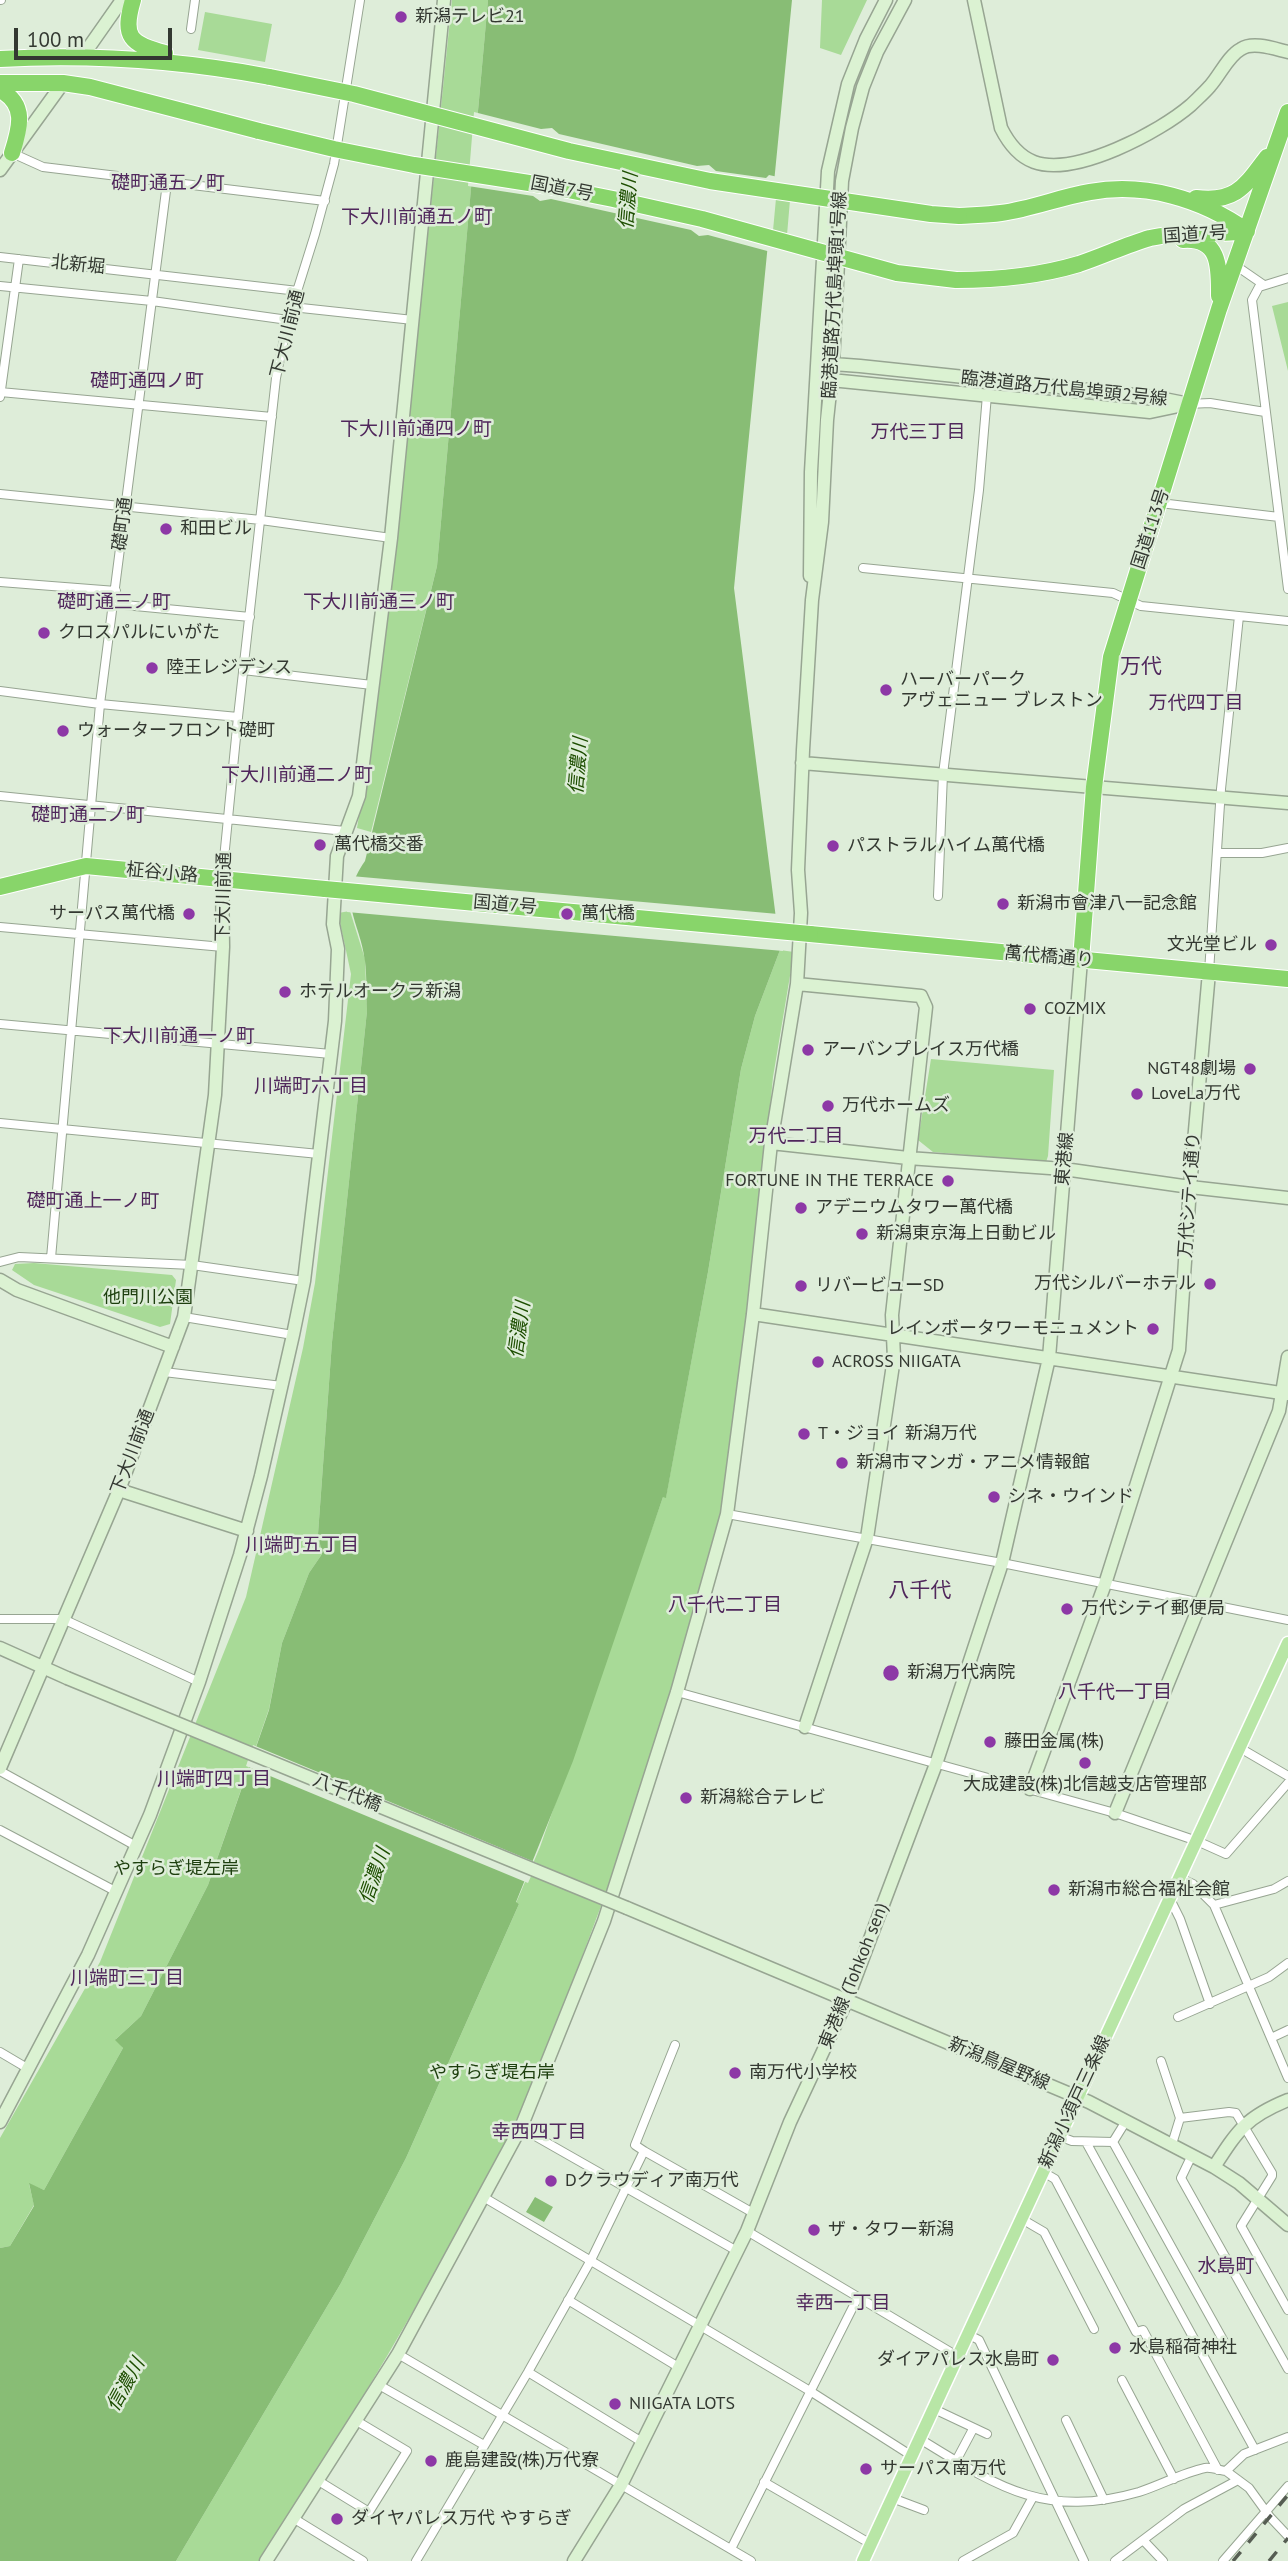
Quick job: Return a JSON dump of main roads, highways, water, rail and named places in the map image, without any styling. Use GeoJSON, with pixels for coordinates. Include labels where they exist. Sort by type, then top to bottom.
{"type":"FeatureCollection","features":[{"type":"Feature","properties":{"kind":"highway"},"geometry":{"type":"LineString","coordinates":[[132,0],[127,25],[130,35],[138,44],[226,69]]}},
{"type":"Feature","properties":{"kind":"highway"},"geometry":{"type":"LineString","coordinates":[[63,83],[82,57]]}},
{"type":"Feature","properties":{"kind":"highway","name":"国道7号"},"geometry":{"type":"LineString","coordinates":[[0,59],[156,59],[226,69],[354,94],[569,151],[710,181],[931,214],[959,216],[1002,213],[1090,192],[1133,189],[1156,191],[1209,209],[1247,231]]}},
{"type":"Feature","properties":{"kind":"highway","name":"国道7号"},"geometry":{"type":"LineString","coordinates":[[0,83],[63,83],[90,87],[259,131],[400,162],[600,196],[702,219],[897,273],[956,280],[1021,277],[1054,271],[1153,238],[1189,233],[1226,234],[1247,231]]}},
{"type":"Feature","properties":{"kind":"highway"},"geometry":{"type":"LineString","coordinates":[[0,90],[12,99],[20,115],[19,130],[12,153]]}},
{"type":"Feature","properties":{"kind":"highway","name":"国道113号"},"geometry":{"type":"LineString","coordinates":[[1081,960],[1094,787],[1111,657],[1188,404],[1288,112]]}},
{"type":"Feature","properties":{"kind":"highway"},"geometry":{"type":"LineString","coordinates":[[1156,191],[1215,200],[1230,197],[1245,186],[1278,142]]}},
{"type":"Feature","properties":{"kind":"highway"},"geometry":{"type":"LineString","coordinates":[[1153,238],[1169,242],[1188,239],[1210,248],[1215,253],[1219,268],[1219,309]]}},
{"type":"Feature","properties":{"kind":"highway","name":"柾谷小路"},"geometry":{"type":"LineString","coordinates":[[0,887],[86,866],[325,889]]}},
{"type":"Feature","properties":{"kind":"highway","name":"国道7号"},"geometry":{"type":"LineString","coordinates":[[325,889],[810,934]]}},
{"type":"Feature","properties":{"kind":"highway","name":"萬代橋通り"},"geometry":{"type":"LineString","coordinates":[[810,934],[1288,979]]}},
{"type":"Feature","properties":{"kind":"main road","name":"新潟小須戸三条線"},"geometry":{"type":"LineString","coordinates":[[863,2561],[1288,1643]]}},
{"type":"Feature","properties":{"kind":"water","name":"信濃川"},"geometry":{"type":"Polygon","coordinates":[[[488,0],[792,0],[734,588],[780,950],[755,1016],[741,1069],[708,1272],[666,1498],[663,1497],[573,1761],[516,1902],[519,1904],[406,2158],[341,2283],[176,2561],[0,2561],[0,2248],[10,2246],[34,2206],[29,2183],[44,2190],[123,2048],[115,2040],[141,2016],[208,1885],[269,1710],[282,1643],[309,1573],[322,1554],[318,1534],[332,1342],[367,1011],[365,961],[352,911],[352,888],[365,861],[437,566],[488,0]]]}},
{"type":"Feature","properties":{"kind":"water"},"geometry":{"type":"Polygon","coordinates":[[[535,2197],[553,2207],[544,2222],[526,2212],[535,2197]]]}},
{"type":"Feature","properties":{"kind":"railway"},"geometry":{"type":"LineString","coordinates":[[1233,2561],[1288,2495]]}},
{"type":"Feature","properties":{"kind":"railway"},"geometry":{"type":"LineString","coordinates":[[1269,2561],[1288,2538]]}},
{"type":"Feature","properties":{"kind":"place","name":"新潟テレビ21"},"geometry":{"type":"Point","coordinates":[401,17]}},
{"type":"Feature","properties":{"kind":"place","name":"和田ビル"},"geometry":{"type":"Point","coordinates":[166,529]}},
{"type":"Feature","properties":{"kind":"place","name":"クロスパルにいがた"},"geometry":{"type":"Point","coordinates":[44,633]}},
{"type":"Feature","properties":{"kind":"place","name":"陸王レジデンス"},"geometry":{"type":"Point","coordinates":[152,668]}},
{"type":"Feature","properties":{"kind":"place","name":"ハーバーパーク アヴェニュー ブレストン"},"geometry":{"type":"Point","coordinates":[886,690]}},
{"type":"Feature","properties":{"kind":"place","name":"ウォーターフロント礎町"},"geometry":{"type":"Point","coordinates":[63,731]}},
{"type":"Feature","properties":{"kind":"place","name":"萬代橋交番"},"geometry":{"type":"Point","coordinates":[320,845]}},
{"type":"Feature","properties":{"kind":"place","name":"パストラルハイム萬代橋"},"geometry":{"type":"Point","coordinates":[833,846]}},
{"type":"Feature","properties":{"kind":"place","name":"新潟市會津八一記念館"},"geometry":{"type":"Point","coordinates":[1003,904]}},
{"type":"Feature","properties":{"kind":"place","name":"サーパス萬代橋"},"geometry":{"type":"Point","coordinates":[189,914]}},
{"type":"Feature","properties":{"kind":"place","name":"萬代橋"},"geometry":{"type":"Point","coordinates":[567,914]}},
{"type":"Feature","properties":{"kind":"place","name":"文光堂ビル"},"geometry":{"type":"Point","coordinates":[1271,945]}},
{"type":"Feature","properties":{"kind":"place","name":"ホテルオークラ新潟"},"geometry":{"type":"Point","coordinates":[285,992]}},
{"type":"Feature","properties":{"kind":"place","name":"COZMIX"},"geometry":{"type":"Point","coordinates":[1030,1009]}},
{"type":"Feature","properties":{"kind":"place","name":"アーバンプレイス万代橋"},"geometry":{"type":"Point","coordinates":[808,1050]}},
{"type":"Feature","properties":{"kind":"place","name":"NGT48劇場"},"geometry":{"type":"Point","coordinates":[1250,1069]}},
{"type":"Feature","properties":{"kind":"place","name":"LoveLa万代"},"geometry":{"type":"Point","coordinates":[1137,1094]}},
{"type":"Feature","properties":{"kind":"place","name":"万代ホームズ"},"geometry":{"type":"Point","coordinates":[828,1106]}},
{"type":"Feature","properties":{"kind":"place","name":"FORTUNE IN THE TERRACE"},"geometry":{"type":"Point","coordinates":[948,1181]}},
{"type":"Feature","properties":{"kind":"place","name":"アデニウムタワー萬代橋"},"geometry":{"type":"Point","coordinates":[801,1208]}},
{"type":"Feature","properties":{"kind":"place","name":"新潟東京海上日動ビル"},"geometry":{"type":"Point","coordinates":[862,1234]}},
{"type":"Feature","properties":{"kind":"place","name":"万代シルバーホテル"},"geometry":{"type":"Point","coordinates":[1210,1284]}},
{"type":"Feature","properties":{"kind":"place","name":"リバービューSD"},"geometry":{"type":"Point","coordinates":[801,1286]}},
{"type":"Feature","properties":{"kind":"place","name":"レインボータワーモニュメント"},"geometry":{"type":"Point","coordinates":[1153,1329]}},
{"type":"Feature","properties":{"kind":"place","name":"ACROSS NIIGATA"},"geometry":{"type":"Point","coordinates":[818,1362]}},
{"type":"Feature","properties":{"kind":"place","name":"T・ジョイ 新潟万代"},"geometry":{"type":"Point","coordinates":[804,1434]}},
{"type":"Feature","properties":{"kind":"place","name":"新潟市マンガ・アニメ情報館"},"geometry":{"type":"Point","coordinates":[842,1463]}},
{"type":"Feature","properties":{"kind":"place","name":"シネ・ウインド"},"geometry":{"type":"Point","coordinates":[994,1497]}},
{"type":"Feature","properties":{"kind":"place","name":"万代シテイ郵便局"},"geometry":{"type":"Point","coordinates":[1067,1609]}},
{"type":"Feature","properties":{"kind":"place","name":"新潟万代病院"},"geometry":{"type":"Point","coordinates":[891,1673]}},
{"type":"Feature","properties":{"kind":"place","name":"藤田金属(株)"},"geometry":{"type":"Point","coordinates":[990,1742]}},
{"type":"Feature","properties":{"kind":"place","name":"大成建設(株)北信越支店管理部"},"geometry":{"type":"Point","coordinates":[1085,1763]}},
{"type":"Feature","properties":{"kind":"place","name":"新潟総合テレビ"},"geometry":{"type":"Point","coordinates":[686,1798]}},
{"type":"Feature","properties":{"kind":"place","name":"新潟市総合福祉会館"},"geometry":{"type":"Point","coordinates":[1054,1890]}},
{"type":"Feature","properties":{"kind":"place","name":"南万代小学校"},"geometry":{"type":"Point","coordinates":[735,2073]}},
{"type":"Feature","properties":{"kind":"place","name":"Dクラウディア南万代"},"geometry":{"type":"Point","coordinates":[551,2181]}},
{"type":"Feature","properties":{"kind":"place","name":"ザ・タワー新潟"},"geometry":{"type":"Point","coordinates":[814,2230]}},
{"type":"Feature","properties":{"kind":"place","name":"水島稲荷神社"},"geometry":{"type":"Point","coordinates":[1115,2348]}},
{"type":"Feature","properties":{"kind":"place","name":"ダイアパレス水島町"},"geometry":{"type":"Point","coordinates":[1053,2360]}},
{"type":"Feature","properties":{"kind":"place","name":"NIIGATA LOTS"},"geometry":{"type":"Point","coordinates":[615,2404]}},
{"type":"Feature","properties":{"kind":"place","name":"鹿島建設(株)万代寮"},"geometry":{"type":"Point","coordinates":[431,2461]}},
{"type":"Feature","properties":{"kind":"place","name":"サーパス南万代"},"geometry":{"type":"Point","coordinates":[866,2469]}},
{"type":"Feature","properties":{"kind":"place","name":"ダイヤパレス万代 やすらぎ"},"geometry":{"type":"Point","coordinates":[337,2519]}},
{"type":"Feature","properties":{"kind":"district","name":"礎町通五ノ町"},"geometry":{"type":"Point","coordinates":[168,184]}},
{"type":"Feature","properties":{"kind":"district","name":"下大川前通五ノ町"},"geometry":{"type":"Point","coordinates":[417,218]}},
{"type":"Feature","properties":{"kind":"district","name":"礎町通四ノ町"},"geometry":{"type":"Point","coordinates":[147,382]}},
{"type":"Feature","properties":{"kind":"district","name":"下大川前通四ノ町"},"geometry":{"type":"Point","coordinates":[416,430]}},
{"type":"Feature","properties":{"kind":"district","name":"万代三丁目"},"geometry":{"type":"Point","coordinates":[918,433]}},
{"type":"Feature","properties":{"kind":"district","name":"礎町通三ノ町"},"geometry":{"type":"Point","coordinates":[114,603]}},
{"type":"Feature","properties":{"kind":"district","name":"下大川前通三ノ町"},"geometry":{"type":"Point","coordinates":[379,603]}},
{"type":"Feature","properties":{"kind":"district","name":"万代"},"geometry":{"type":"Point","coordinates":[1141,667]}},
{"type":"Feature","properties":{"kind":"district","name":"万代四丁目"},"geometry":{"type":"Point","coordinates":[1196,704]}},
{"type":"Feature","properties":{"kind":"district","name":"下大川前通二ノ町"},"geometry":{"type":"Point","coordinates":[297,776]}},
{"type":"Feature","properties":{"kind":"district","name":"礎町通二ノ町"},"geometry":{"type":"Point","coordinates":[88,816]}},
{"type":"Feature","properties":{"kind":"district","name":"下大川前通一ノ町"},"geometry":{"type":"Point","coordinates":[179,1037]}},
{"type":"Feature","properties":{"kind":"district","name":"川端町六丁目"},"geometry":{"type":"Point","coordinates":[311,1087]}},
{"type":"Feature","properties":{"kind":"district","name":"万代二丁目"},"geometry":{"type":"Point","coordinates":[796,1137]}},
{"type":"Feature","properties":{"kind":"district","name":"礎町通上一ノ町"},"geometry":{"type":"Point","coordinates":[93,1202]}},
{"type":"Feature","properties":{"kind":"district","name":"川端町五丁目"},"geometry":{"type":"Point","coordinates":[302,1546]}},
{"type":"Feature","properties":{"kind":"district","name":"八千代"},"geometry":{"type":"Point","coordinates":[920,1591]}},
{"type":"Feature","properties":{"kind":"district","name":"八千代二丁目"},"geometry":{"type":"Point","coordinates":[725,1606]}},
{"type":"Feature","properties":{"kind":"district","name":"八千代一丁目"},"geometry":{"type":"Point","coordinates":[1115,1693]}},
{"type":"Feature","properties":{"kind":"district","name":"川端町四丁目"},"geometry":{"type":"Point","coordinates":[214,1780]}},
{"type":"Feature","properties":{"kind":"district","name":"川端町三丁目"},"geometry":{"type":"Point","coordinates":[127,1979]}},
{"type":"Feature","properties":{"kind":"district","name":"幸西四丁目"},"geometry":{"type":"Point","coordinates":[539,2133]}},
{"type":"Feature","properties":{"kind":"district","name":"水島町"},"geometry":{"type":"Point","coordinates":[1226,2267]}},
{"type":"Feature","properties":{"kind":"district","name":"幸西一丁目"},"geometry":{"type":"Point","coordinates":[843,2304]}},
{"type":"Feature","properties":{"kind":"park label","name":"他門川公園"},"geometry":{"type":"Point","coordinates":[148,1298]}},
{"type":"Feature","properties":{"kind":"park label","name":"やすらぎ堤左岸"},"geometry":{"type":"Point","coordinates":[176,1869]}},
{"type":"Feature","properties":{"kind":"park label","name":"やすらぎ堤右岸"},"geometry":{"type":"Point","coordinates":[492,2073]}}]}
